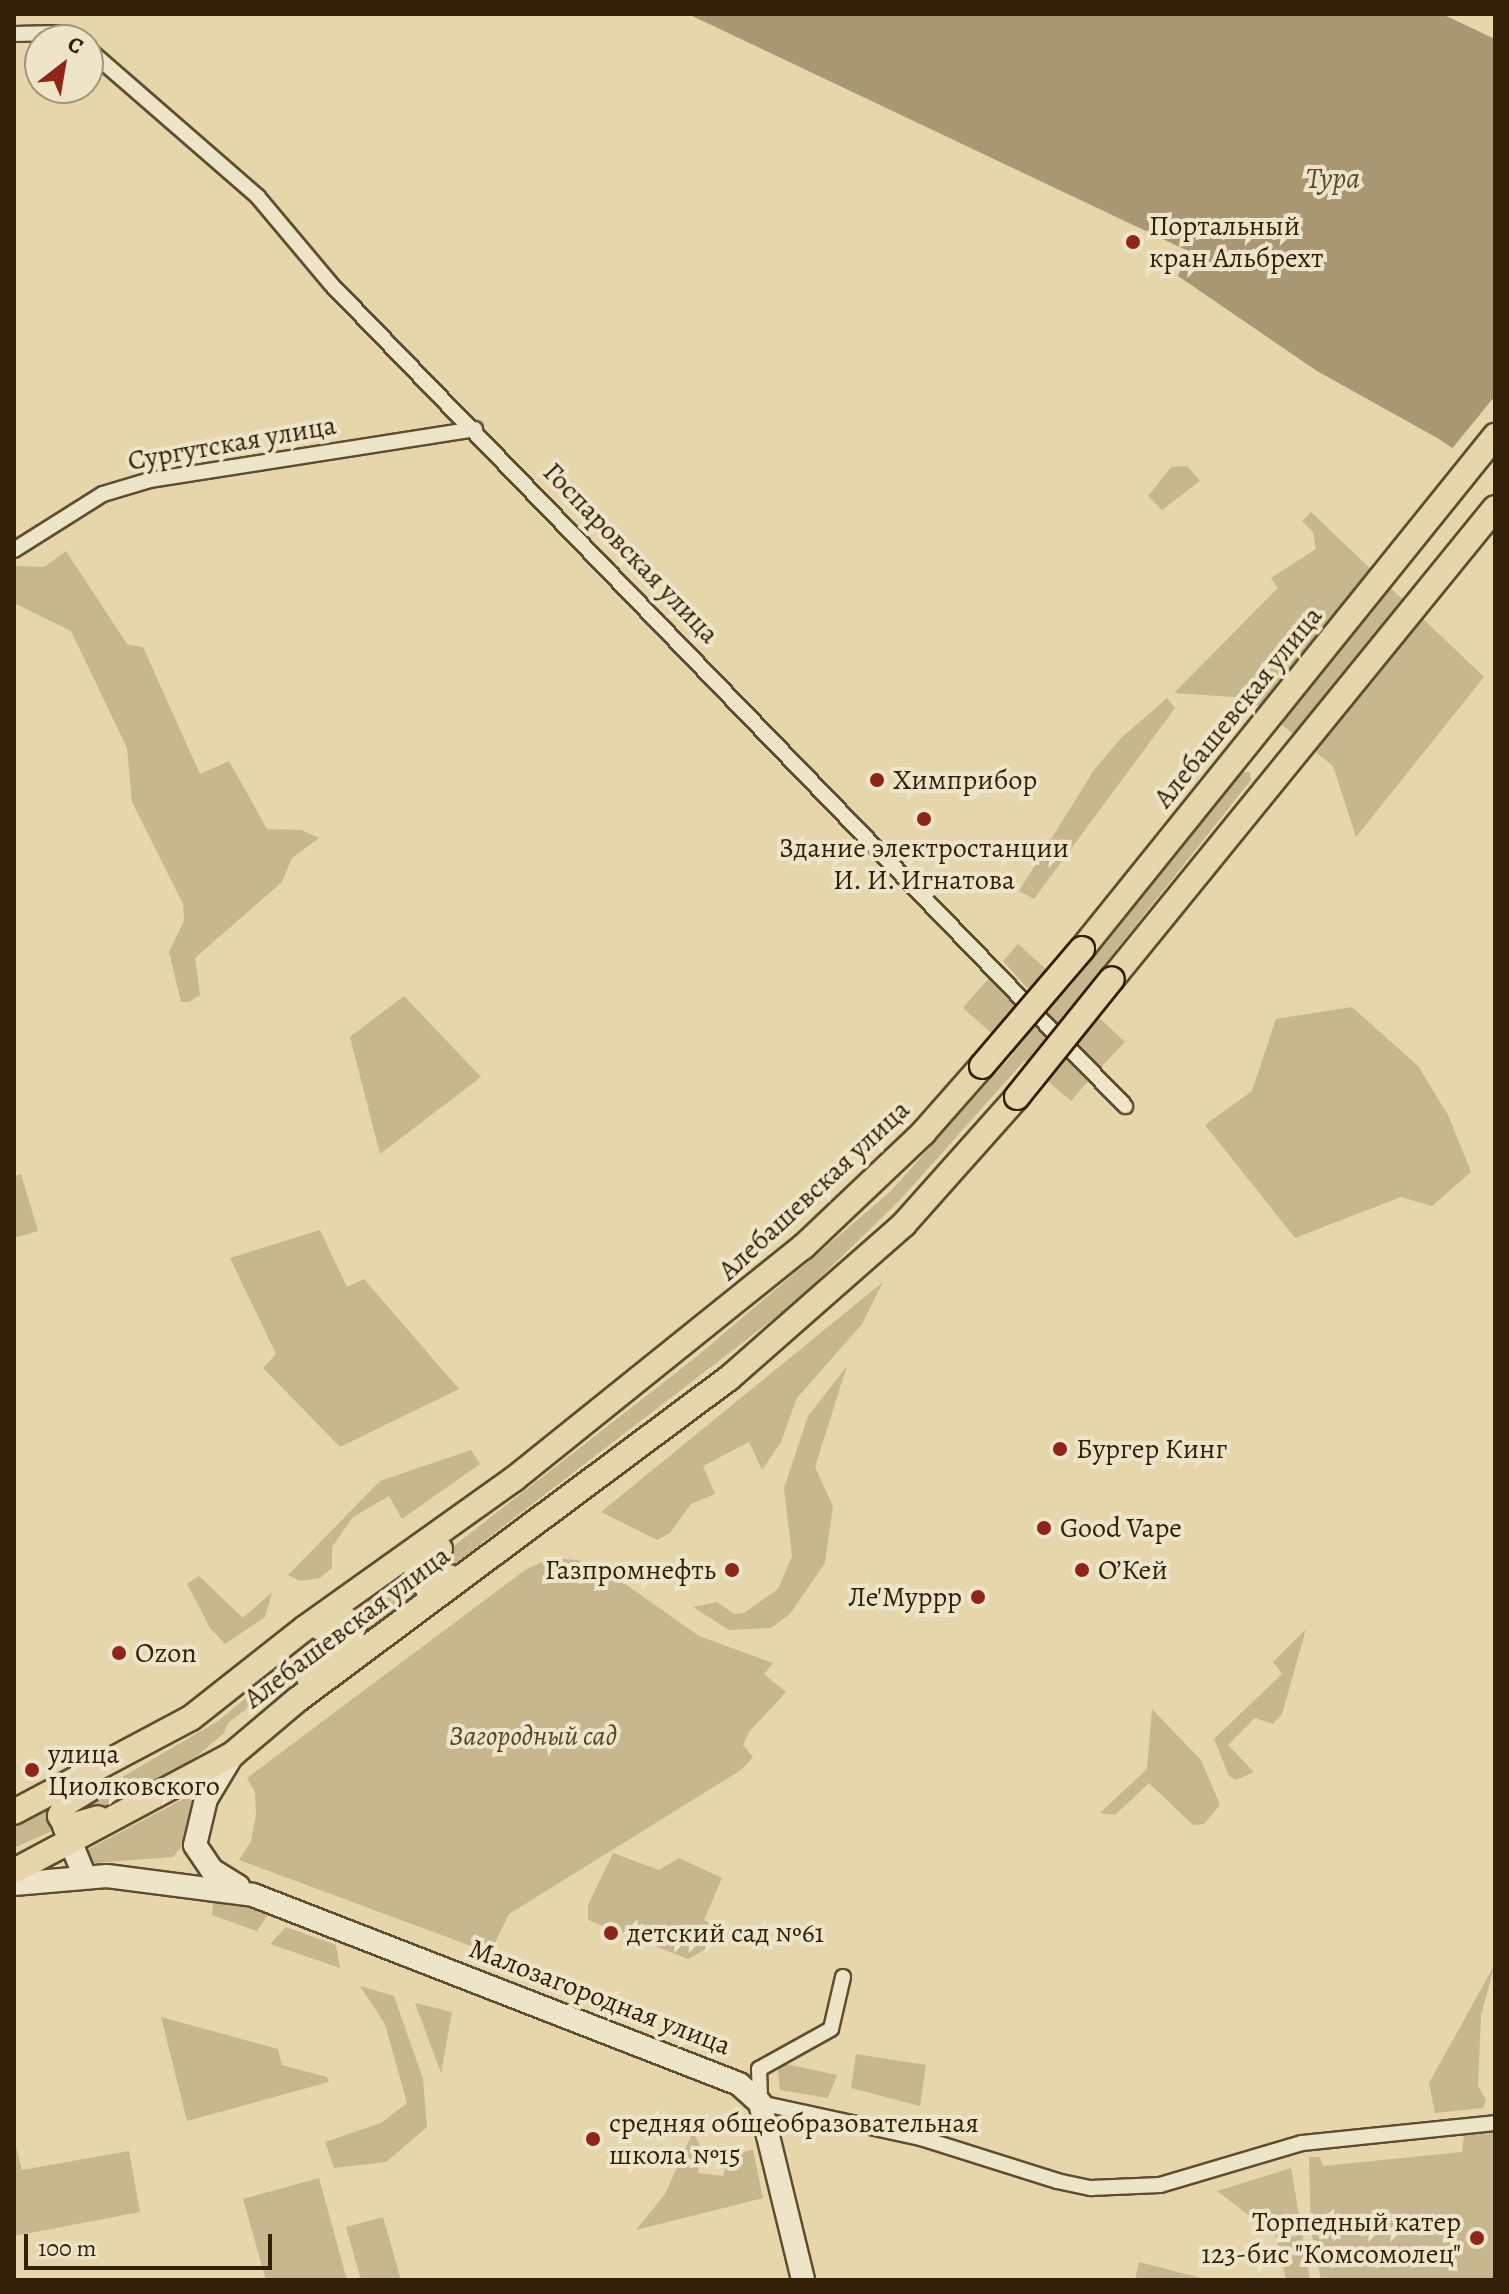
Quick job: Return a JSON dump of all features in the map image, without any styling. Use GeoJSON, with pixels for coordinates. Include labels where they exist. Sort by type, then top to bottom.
{"type":"FeatureCollection","features":[{"type":"Feature","properties":{"kind":"main road","name":"Алебашевская улица"},"geometry":{"type":"LineString","coordinates":[[14,1812],[191,1718],[305,1628],[487,1497],[803,1247],[923,1133],[1082,949],[1495,436]]}},
{"type":"Feature","properties":{"kind":"main road","name":"Алебашевская улица"},"geometry":{"type":"LineString","coordinates":[[14,1871],[67,1833],[130,1813],[233,1754],[297,1700],[796,1324],[904,1224],[1017,1097],[1260,792],[1495,508]]}},
{"type":"Feature","properties":{"kind":"main road"},"geometry":{"type":"LineString","coordinates":[[480,1563],[433,1587],[415,1579],[419,1565],[464,1531],[487,1497]]}},
{"type":"Feature","properties":{"kind":"main road"},"geometry":{"type":"LineString","coordinates":[[297,1700],[313,1669],[349,1638],[354,1626],[343,1617],[320,1628],[305,1628]]}},
{"type":"Feature","properties":{"kind":"main road"},"geometry":{"type":"LineString","coordinates":[[67,1833],[66,1803],[127,1766],[142,1746]]}},
{"type":"Feature","properties":{"kind":"street","name":"Госпаровская улица"},"geometry":{"type":"LineString","coordinates":[[104,62],[219,158],[331,284],[475,429],[1125,1106]]}},
{"type":"Feature","properties":{"kind":"street","name":"Сургутская улица"},"geometry":{"type":"LineString","coordinates":[[14,550],[103,494],[150,480],[475,429]]}},
{"type":"Feature","properties":{"kind":"street","name":"Малозагородная улица"},"geometry":{"type":"LineString","coordinates":[[233,1754],[206,1799],[195,1845],[212,1870],[253,1895],[739,2084],[760,2103]]}},
{"type":"Feature","properties":{"kind":"street"},"geometry":{"type":"LineString","coordinates":[[67,1833],[85,1877]]}},
{"type":"Feature","properties":{"kind":"street","name":"Малозагородная улица"},"geometry":{"type":"LineString","coordinates":[[14,1884],[85,1877],[175,1881],[253,1895]]}},
{"type":"Feature","properties":{"kind":"street","name":"Малозагородная улица"},"geometry":{"type":"LineString","coordinates":[[760,2103],[759,2069],[831,2029],[843,1977]]}},
{"type":"Feature","properties":{"kind":"street"},"geometry":{"type":"LineString","coordinates":[[803,2280],[760,2103],[839,2117],[1057,2181],[1113,2189],[1160,2185],[1302,2143],[1495,2123]]}},
{"type":"Feature","properties":{"kind":"green space"},"geometry":{"type":"Polygon","coordinates":[[[1187,466],[1200,481],[1162,510],[1148,496],[1171,467],[1187,466]]]}},
{"type":"Feature","properties":{"kind":"green space"},"geometry":{"type":"Polygon","coordinates":[[[1311,512],[1484,677],[1356,837],[1333,766],[1248,698],[1174,693],[1278,588],[1271,578],[1316,549],[1313,532],[1302,521],[1311,512]]]}},
{"type":"Feature","properties":{"kind":"green space"},"geometry":{"type":"Polygon","coordinates":[[[66,551],[127,644],[143,647],[200,774],[229,761],[267,829],[301,830],[319,838],[292,858],[282,882],[195,958],[200,995],[189,1002],[181,1002],[169,952],[184,921],[183,904],[132,802],[127,748],[71,631],[14,603],[14,566],[44,567],[66,551]]]}},
{"type":"Feature","properties":{"kind":"green space"},"geometry":{"type":"Polygon","coordinates":[[[1167,698],[1175,708],[1034,899],[1019,891],[1094,770],[1121,738],[1167,698]]]}},
{"type":"Feature","properties":{"kind":"green space"},"geometry":{"type":"Polygon","coordinates":[[[1242,772],[1250,772],[1251,780],[1078,998],[1125,1042],[1099,1069],[1058,1022],[1046,1036],[1089,1080],[1071,1101],[1024,1061],[899,1201],[793,1304],[432,1581],[423,1570],[695,1358],[890,1192],[1014,1053],[963,1008],[989,978],[1037,1026],[1049,1012],[1003,961],[1018,944],[1068,989],[1242,772]]]}},
{"type":"Feature","properties":{"kind":"green space"},"geometry":{"type":"Polygon","coordinates":[[[404,996],[481,1077],[380,1154],[350,1037],[404,996]]]}},
{"type":"Feature","properties":{"kind":"green space"},"geometry":{"type":"Polygon","coordinates":[[[1352,1007],[1418,1066],[1448,1115],[1471,1172],[1432,1206],[1401,1197],[1295,1238],[1205,1125],[1252,1091],[1276,1019],[1352,1007]]]}},
{"type":"Feature","properties":{"kind":"green space"},"geometry":{"type":"Polygon","coordinates":[[[21,1174],[38,1231],[14,1238],[14,1176],[21,1174]]]}},
{"type":"Feature","properties":{"kind":"green space"},"geometry":{"type":"Polygon","coordinates":[[[320,1230],[347,1287],[364,1279],[459,1389],[340,1447],[263,1368],[276,1354],[230,1258],[320,1230]]]}},
{"type":"Feature","properties":{"kind":"green space"},"geometry":{"type":"Polygon","coordinates":[[[883,1282],[862,1324],[797,1398],[781,1442],[762,1470],[749,1442],[703,1466],[715,1494],[691,1504],[670,1533],[657,1540],[601,1512],[883,1282]]]}},
{"type":"Feature","properties":{"kind":"green space"},"geometry":{"type":"Polygon","coordinates":[[[847,1366],[815,1467],[833,1506],[825,1563],[790,1614],[771,1628],[729,1630],[693,1607],[717,1602],[734,1614],[744,1613],[778,1589],[792,1556],[784,1488],[808,1416],[847,1366]]]}},
{"type":"Feature","properties":{"kind":"green space"},"geometry":{"type":"Polygon","coordinates":[[[471,1450],[480,1464],[402,1519],[389,1496],[353,1517],[332,1547],[332,1568],[320,1578],[300,1581],[288,1575],[380,1481],[471,1450]]]}},
{"type":"Feature","properties":{"kind":"green space","name":"Загородный сад"},"geometry":{"type":"Polygon","coordinates":[[[551,1558],[577,1560],[608,1572],[699,1636],[773,1663],[764,1674],[786,1692],[749,1732],[743,1745],[753,1757],[741,1770],[509,1914],[490,1953],[239,1860],[251,1841],[256,1815],[255,1792],[247,1778],[525,1570],[551,1558]]]}},
{"type":"Feature","properties":{"kind":"green space"},"geometry":{"type":"Polygon","coordinates":[[[408,1571],[417,1592],[362,1634],[352,1613],[408,1571]]]}},
{"type":"Feature","properties":{"kind":"green space"},"geometry":{"type":"Polygon","coordinates":[[[199,1576],[243,1618],[272,1592],[265,1617],[225,1644],[210,1628],[187,1584],[199,1576]]]}},
{"type":"Feature","properties":{"kind":"green space"},"geometry":{"type":"Polygon","coordinates":[[[334,1625],[345,1634],[228,1723],[224,1733],[191,1761],[76,1821],[71,1807],[218,1721],[334,1625]]]}},
{"type":"Feature","properties":{"kind":"green space"},"geometry":{"type":"Polygon","coordinates":[[[1306,1629],[1282,1714],[1273,1724],[1255,1718],[1228,1745],[1254,1772],[1236,1780],[1229,1776],[1214,1739],[1282,1674],[1273,1662],[1306,1629]]]}},
{"type":"Feature","properties":{"kind":"green space"},"geometry":{"type":"Polygon","coordinates":[[[1152,1709],[1201,1760],[1220,1805],[1204,1824],[1193,1825],[1149,1783],[1115,1815],[1100,1813],[1147,1769],[1152,1709]]]}},
{"type":"Feature","properties":{"kind":"green space"},"geometry":{"type":"Polygon","coordinates":[[[193,1794],[183,1845],[173,1857],[94,1863],[87,1858],[85,1851],[193,1794]]]}},
{"type":"Feature","properties":{"kind":"green space"},"geometry":{"type":"Polygon","coordinates":[[[57,1805],[56,1829],[14,1848],[14,1826],[57,1805]]]}},
{"type":"Feature","properties":{"kind":"green space"},"geometry":{"type":"Polygon","coordinates":[[[613,1853],[659,1870],[679,1858],[722,1878],[704,1920],[716,1927],[711,1946],[688,1959],[588,1920],[588,1905],[613,1853]]]}},
{"type":"Feature","properties":{"kind":"green space"},"geometry":{"type":"Polygon","coordinates":[[[214,1893],[268,1914],[257,1931],[212,1915],[214,1893]]]}},
{"type":"Feature","properties":{"kind":"green space"},"geometry":{"type":"Polygon","coordinates":[[[286,1927],[336,1945],[340,1968],[270,1944],[286,1927]]]}},
{"type":"Feature","properties":{"kind":"green space"},"geometry":{"type":"Polygon","coordinates":[[[1495,1964],[1481,2015],[1478,2086],[1486,2100],[1483,2108],[1435,2113],[1429,2083],[1495,1964]]]}},
{"type":"Feature","properties":{"kind":"green space"},"geometry":{"type":"Polygon","coordinates":[[[360,1986],[394,1996],[423,2079],[427,2127],[386,2162],[334,2168],[325,2142],[381,2123],[407,2103],[385,2024],[360,1986]]]}},
{"type":"Feature","properties":{"kind":"green space"},"geometry":{"type":"Polygon","coordinates":[[[415,2003],[452,2012],[441,2073],[415,2003]]]}},
{"type":"Feature","properties":{"kind":"green space"},"geometry":{"type":"Polygon","coordinates":[[[161,2017],[278,2049],[282,2065],[327,2077],[329,2082],[187,2121],[161,2017]]]}},
{"type":"Feature","properties":{"kind":"green space"},"geometry":{"type":"Polygon","coordinates":[[[856,2054],[926,2065],[920,2106],[851,2088],[856,2054]]]}},
{"type":"Feature","properties":{"kind":"green space"},"geometry":{"type":"Polygon","coordinates":[[[777,2062],[837,2075],[828,2098],[780,2090],[777,2062]]]}},
{"type":"Feature","properties":{"kind":"green space"},"geometry":{"type":"Polygon","coordinates":[[[693,2132],[702,2149],[698,2173],[723,2176],[729,2155],[753,2150],[763,2198],[636,2230],[665,2194],[693,2132]]]}},
{"type":"Feature","properties":{"kind":"green space"},"geometry":{"type":"Polygon","coordinates":[[[1495,2133],[1495,2280],[1321,2280],[1311,2231],[1309,2157],[1320,2157],[1323,2166],[1462,2152],[1464,2134],[1495,2133]]]}},
{"type":"Feature","properties":{"kind":"green space"},"geometry":{"type":"Polygon","coordinates":[[[14,2138],[22,2170],[129,2151],[140,2212],[14,2236],[14,2138]]]}},
{"type":"Feature","properties":{"kind":"green space"},"geometry":{"type":"Polygon","coordinates":[[[1291,2168],[1310,2280],[1286,2280],[1276,2236],[1217,2191],[1291,2168]]]}},
{"type":"Feature","properties":{"kind":"green space"},"geometry":{"type":"Polygon","coordinates":[[[319,2178],[347,2280],[266,2280],[243,2199],[319,2178]]]}},
{"type":"Feature","properties":{"kind":"green space"},"geometry":{"type":"Polygon","coordinates":[[[383,2217],[401,2280],[361,2280],[346,2227],[383,2217]]]}},
{"type":"Feature","properties":{"kind":"green space"},"geometry":{"type":"Polygon","coordinates":[[[1139,2262],[1209,2280],[1135,2280],[1139,2262]]]}},
{"type":"Feature","properties":{"kind":"water","name":"Тура"},"geometry":{"type":"Polygon","coordinates":[[[688,14],[1442,14],[1495,39],[1495,477],[1439,439],[1317,371],[1178,276],[1188,251],[688,14]]]}},
{"type":"Feature","properties":{"kind":"pier"},"geometry":{"type":"Polygon","coordinates":[[[1495,396],[1495,481],[1450,451],[1495,396]]]}},
{"type":"Feature","properties":{"kind":"place","name":"Портальный кран Альбрехт"},"geometry":{"type":"Point","coordinates":[1133,242]}},
{"type":"Feature","properties":{"kind":"place","name":"Химприбор"},"geometry":{"type":"Point","coordinates":[877,780]}},
{"type":"Feature","properties":{"kind":"place","name":"Здание электростанции И. И. Игнатова"},"geometry":{"type":"Point","coordinates":[924,819]}},
{"type":"Feature","properties":{"kind":"place","name":"Бургер Кинг"},"geometry":{"type":"Point","coordinates":[1060,1449]}},
{"type":"Feature","properties":{"kind":"place","name":"Good Vape"},"geometry":{"type":"Point","coordinates":[1044,1528]}},
{"type":"Feature","properties":{"kind":"place","name":"Газпромнефть"},"geometry":{"type":"Point","coordinates":[732,1570]}},
{"type":"Feature","properties":{"kind":"place","name":"О’Кей"},"geometry":{"type":"Point","coordinates":[1082,1570]}},
{"type":"Feature","properties":{"kind":"place","name":"Ле'Муррр"},"geometry":{"type":"Point","coordinates":[978,1597]}},
{"type":"Feature","properties":{"kind":"place","name":"Ozon"},"geometry":{"type":"Point","coordinates":[119,1653]}},
{"type":"Feature","properties":{"kind":"place","name":"улица Циолковского"},"geometry":{"type":"Point","coordinates":[32,1770]}},
{"type":"Feature","properties":{"kind":"place","name":"детский сад №61"},"geometry":{"type":"Point","coordinates":[611,1933]}},
{"type":"Feature","properties":{"kind":"place","name":"средняя общеобразовательная школа №15"},"geometry":{"type":"Point","coordinates":[593,2139]}},
{"type":"Feature","properties":{"kind":"place","name":"Торпедный катер 123-бис \"Комсомолец\""},"geometry":{"type":"Point","coordinates":[1477,2238]}}]}
